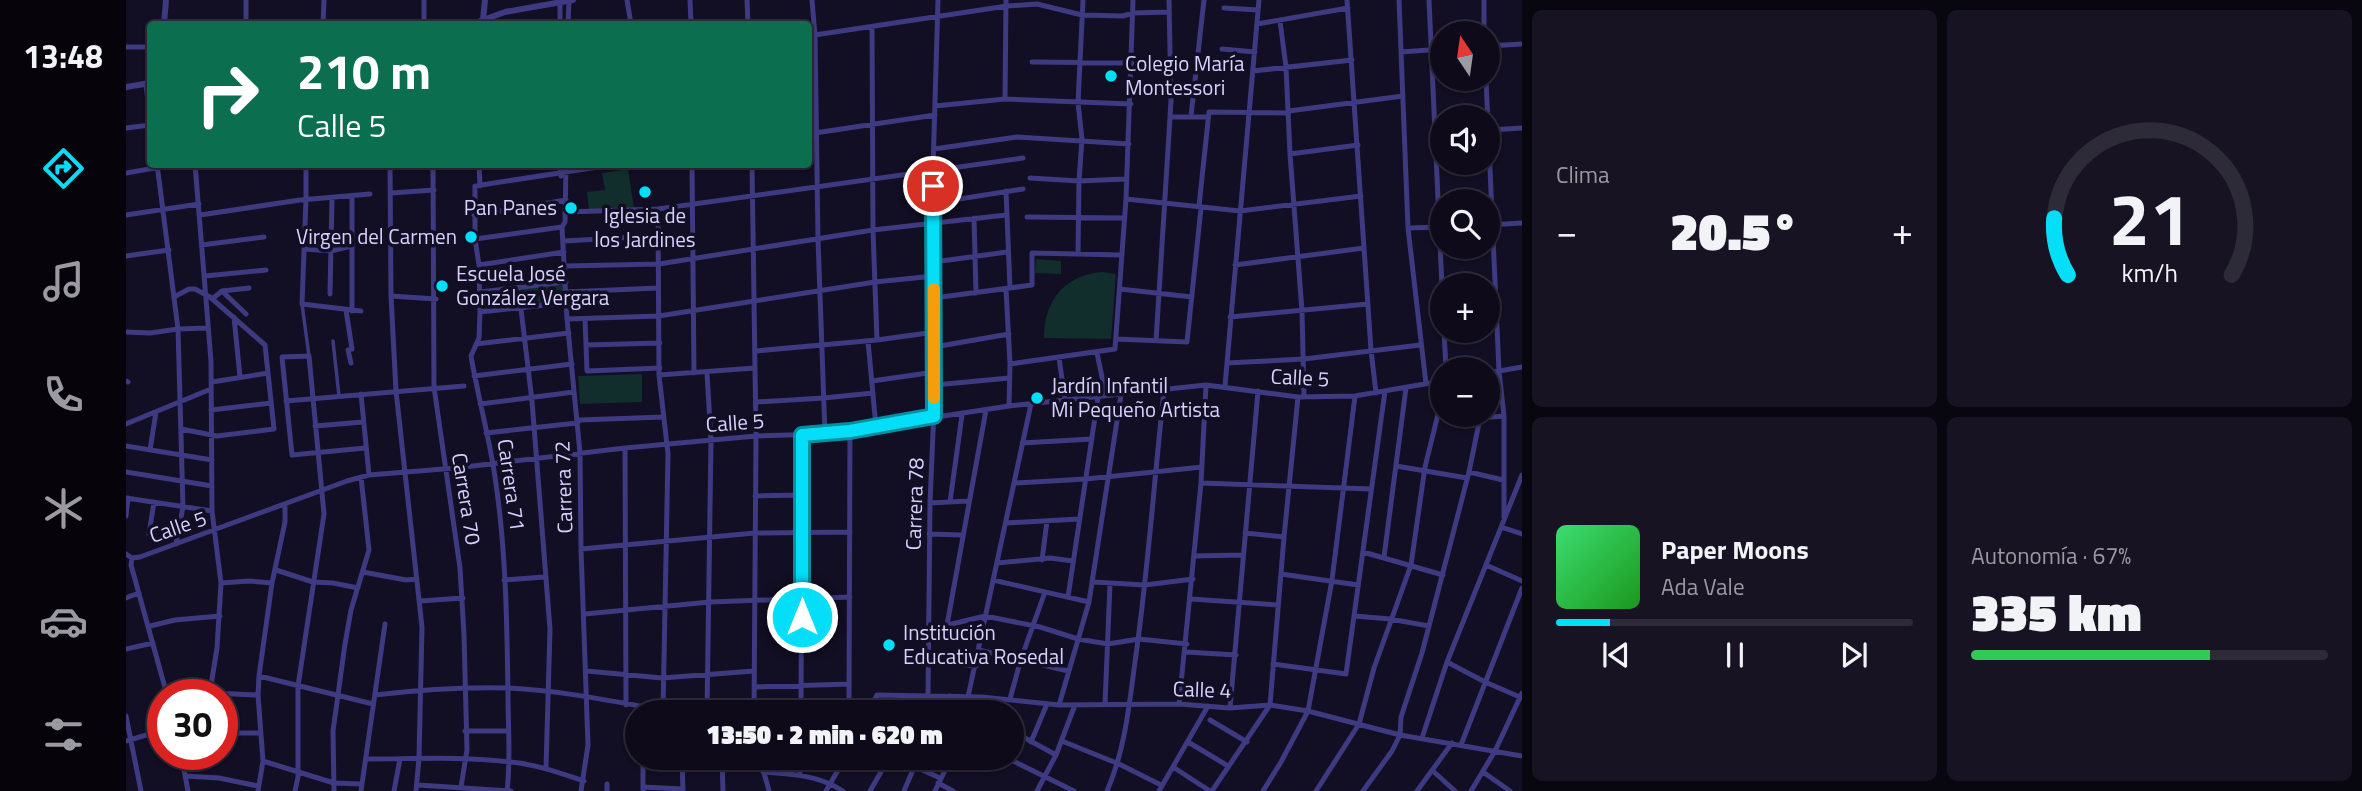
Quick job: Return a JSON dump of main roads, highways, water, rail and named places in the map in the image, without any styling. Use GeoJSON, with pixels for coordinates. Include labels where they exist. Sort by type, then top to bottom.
{"type":"FeatureCollection","features":[{"type":"Feature","properties":{"kind":"place","name":"Colegio María Montessori"},"geometry":{"type":"Point","coordinates":[1111,76]}},
{"type":"Feature","properties":{"kind":"place","name":"Iglesia de los Jardines"},"geometry":{"type":"Point","coordinates":[645,192]}},
{"type":"Feature","properties":{"kind":"place","name":"Pan Panes"},"geometry":{"type":"Point","coordinates":[571,208]}},
{"type":"Feature","properties":{"kind":"place","name":"Virgen del Carmen"},"geometry":{"type":"Point","coordinates":[471,237]}},
{"type":"Feature","properties":{"kind":"place","name":"Escuela José González Vergara"},"geometry":{"type":"Point","coordinates":[442,286]}},
{"type":"Feature","properties":{"kind":"place","name":"Jardín Infantil Mi Pequeño Artista"},"geometry":{"type":"Point","coordinates":[1037,398]}},
{"type":"Feature","properties":{"kind":"place","name":"Institución Educativa Rosedal"},"geometry":{"type":"Point","coordinates":[889,645]}}]}
